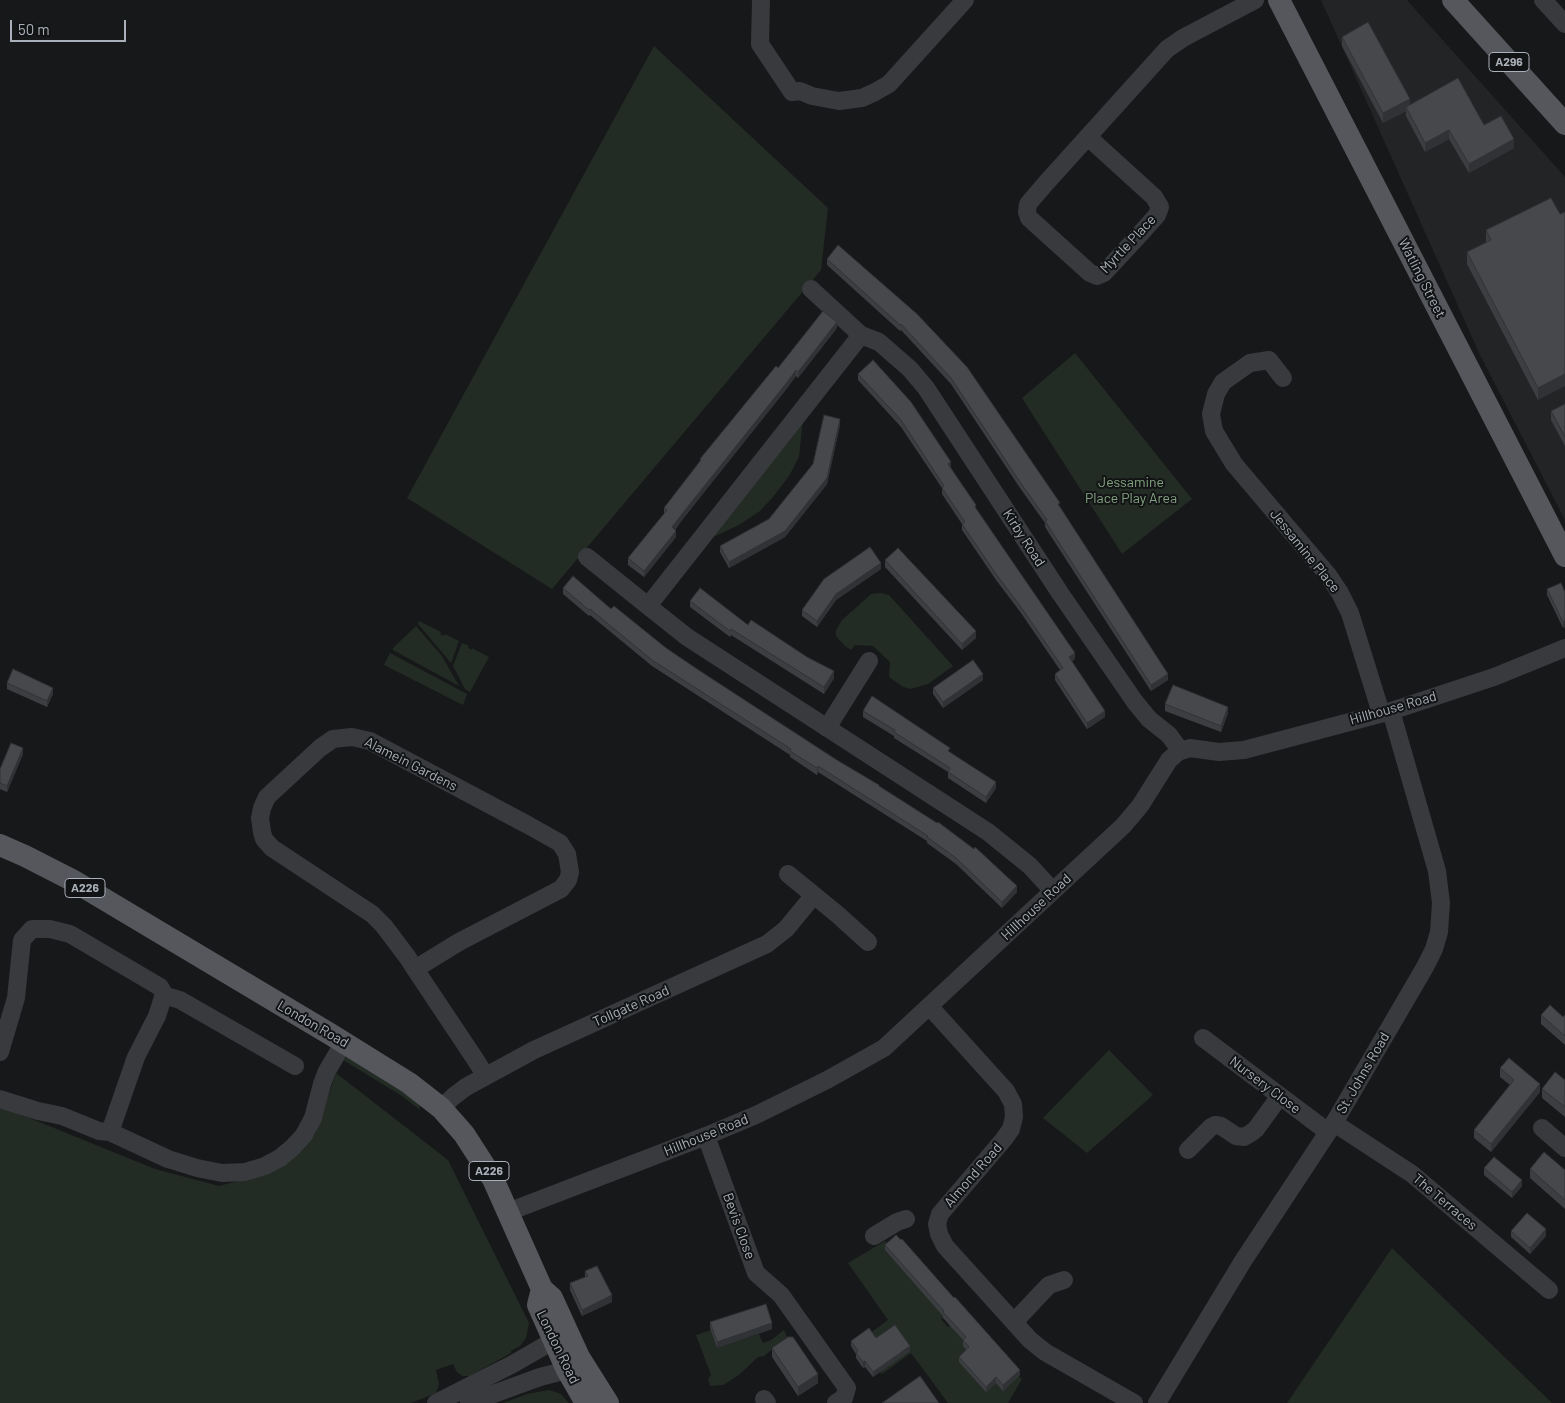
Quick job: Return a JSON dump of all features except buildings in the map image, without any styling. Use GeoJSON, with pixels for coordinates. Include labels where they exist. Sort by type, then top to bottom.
{"type":"FeatureCollection","features":[{"type":"Feature","properties":{"kind":"main road","name":"Watling Street"},"geometry":{"type":"LineString","coordinates":[[1279,0],[1565,556]]}},
{"type":"Feature","properties":{"kind":"main road","name":"A296"},"geometry":{"type":"LineString","coordinates":[[1453,0],[1565,124]]}},
{"type":"Feature","properties":{"kind":"main road","name":"London Road"},"geometry":{"type":"LineString","coordinates":[[0,845],[72,880],[344,1042],[402,1079],[441,1108],[464,1134],[483,1161],[542,1289],[538,1306],[560,1337],[573,1363],[586,1403]]}},
{"type":"Feature","properties":{"kind":"main road","name":"London Road"},"geometry":{"type":"LineString","coordinates":[[573,1363],[608,1403]]}},
{"type":"Feature","properties":{"kind":"street"},"geometry":{"type":"LineString","coordinates":[[761,0],[760,44],[792,92],[800,91],[812,96],[839,100],[862,98],[889,84],[965,0]]}},
{"type":"Feature","properties":{"kind":"street","name":"Myrtle Place"},"geometry":{"type":"LineString","coordinates":[[1088,137],[1154,197],[1160,207],[1158,213],[1146,228],[1104,273],[1098,276],[1090,273],[1029,218],[1026,212],[1030,202],[1088,137],[1167,49],[1183,38],[1255,0]]}},
{"type":"Feature","properties":{"kind":"street"},"geometry":{"type":"LineString","coordinates":[[1543,0],[1565,24]]}},
{"type":"Feature","properties":{"kind":"street","name":"Kirby Road"},"geometry":{"type":"LineString","coordinates":[[811,289],[861,335],[879,342],[910,369],[926,388],[1060,593],[1135,702],[1149,719],[1168,735],[1180,750]]}},
{"type":"Feature","properties":{"kind":"street"},"geometry":{"type":"LineString","coordinates":[[648,606],[861,335]]}},
{"type":"Feature","properties":{"kind":"street","name":"Jessamine Place"},"geometry":{"type":"LineString","coordinates":[[1283,378],[1269,360],[1250,363],[1224,382],[1216,394],[1211,414],[1214,431],[1234,464],[1328,576],[1340,593],[1350,613],[1386,712]]}},
{"type":"Feature","properties":{"kind":"street"},"geometry":{"type":"LineString","coordinates":[[587,557],[687,638],[988,832],[1030,866],[1053,891]]}},
{"type":"Feature","properties":{"kind":"street","name":"Hillhouse Road"},"geometry":{"type":"LineString","coordinates":[[508,1212],[756,1115],[867,1058],[892,1042],[1127,822],[1140,806],[1168,760],[1180,750],[1190,748],[1219,752],[1244,750],[1386,712],[1494,676],[1565,648]]}},
{"type":"Feature","properties":{"kind":"street"},"geometry":{"type":"LineString","coordinates":[[827,728],[869,662]]}},
{"type":"Feature","properties":{"kind":"street","name":"St. Johns Road"},"geometry":{"type":"LineString","coordinates":[[1156,1403],[1243,1261],[1331,1128],[1434,949],[1439,932],[1441,903],[1437,871],[1386,712]]}},
{"type":"Feature","properties":{"kind":"street","name":"Alamein Gardens"},"geometry":{"type":"LineString","coordinates":[[415,969],[459,942],[561,889],[570,874],[567,854],[560,843],[370,741],[352,737],[331,740],[300,766],[268,797],[261,812],[264,839],[272,848],[372,914],[384,926],[486,1076]]}},
{"type":"Feature","properties":{"kind":"street"},"geometry":{"type":"LineString","coordinates":[[788,874],[868,942]]}},
{"type":"Feature","properties":{"kind":"street","name":"Tollgate Road"},"geometry":{"type":"LineString","coordinates":[[441,1108],[454,1096],[486,1076],[577,1030],[767,944],[786,929],[814,895]]}},
{"type":"Feature","properties":{"kind":"street"},"geometry":{"type":"LineString","coordinates":[[0,1052],[16,998],[22,940],[33,928],[60,930],[70,934],[160,987],[163,991],[163,998],[157,1016],[136,1057],[110,1132]]}},
{"type":"Feature","properties":{"kind":"street"},"geometry":{"type":"LineString","coordinates":[[163,998],[180,1000],[295,1066]]}},
{"type":"Feature","properties":{"kind":"street","name":"Almond Road"},"geometry":{"type":"LineString","coordinates":[[930,1007],[1006,1091],[1013,1104],[1014,1117],[1011,1129],[1004,1139],[940,1214],[937,1224],[939,1234],[945,1246],[1030,1340],[1045,1352],[1134,1403]]}},
{"type":"Feature","properties":{"kind":"street","name":"Nursery Close"},"geometry":{"type":"LineString","coordinates":[[1203,1038],[1280,1096],[1331,1128]]}},
{"type":"Feature","properties":{"kind":"street"},"geometry":{"type":"LineString","coordinates":[[0,1099],[62,1116],[99,1131],[110,1132],[168,1159],[204,1170],[233,1173],[245,1172],[265,1166],[287,1153],[307,1131],[316,1110],[324,1078],[344,1042]]}},
{"type":"Feature","properties":{"kind":"street"},"geometry":{"type":"LineString","coordinates":[[1188,1150],[1210,1127],[1215,1125],[1221,1126],[1236,1136],[1244,1137],[1256,1129],[1280,1096]]}},
{"type":"Feature","properties":{"kind":"street","name":"The Terraces"},"geometry":{"type":"LineString","coordinates":[[1331,1128],[1412,1174],[1549,1290]]}},
{"type":"Feature","properties":{"kind":"street"},"geometry":{"type":"LineString","coordinates":[[1542,1128],[1565,1148]]}},
{"type":"Feature","properties":{"kind":"street","name":"Bevis Close"},"geometry":{"type":"LineString","coordinates":[[706,1136],[756,1272],[782,1295],[847,1388],[844,1398],[836,1403]]}},
{"type":"Feature","properties":{"kind":"street"},"geometry":{"type":"LineString","coordinates":[[874,1236],[897,1222],[906,1219]]}},
{"type":"Feature","properties":{"kind":"street"},"geometry":{"type":"LineString","coordinates":[[1014,1322],[1049,1286],[1064,1280]]}},
{"type":"Feature","properties":{"kind":"street"},"geometry":{"type":"LineString","coordinates":[[436,1403],[513,1364],[560,1337]]}},
{"type":"Feature","properties":{"kind":"street"},"geometry":{"type":"LineString","coordinates":[[469,1403],[573,1363]]}},
{"type":"Feature","properties":{"kind":"shaded area"},"geometry":{"type":"Polygon","coordinates":[[[1321,0],[1407,0],[1565,177],[1565,520],[1480,355],[1321,0]]]}},
{"type":"Feature","properties":{"kind":"green space"},"geometry":{"type":"Polygon","coordinates":[[[654,46],[828,208],[821,270],[552,589],[407,498],[654,46]]]}},
{"type":"Feature","properties":{"kind":"green space","name":"Jessamine Place Play Area"},"geometry":{"type":"Polygon","coordinates":[[[1075,353],[1192,499],[1122,554],[1022,398],[1075,353]]]}},
{"type":"Feature","properties":{"kind":"green space"},"geometry":{"type":"Polygon","coordinates":[[[804,408],[799,457],[789,476],[773,497],[760,511],[739,525],[698,544],[804,408]]]}},
{"type":"Feature","properties":{"kind":"green space"},"geometry":{"type":"Polygon","coordinates":[[[881,593],[889,595],[953,666],[928,684],[911,689],[903,687],[889,677],[890,662],[873,646],[855,645],[851,650],[845,646],[836,636],[836,630],[842,620],[871,594],[881,593]]]}},
{"type":"Feature","properties":{"kind":"green space"},"geometry":{"type":"Polygon","coordinates":[[[419,621],[441,632],[440,634],[444,636],[445,634],[459,641],[451,663],[418,624],[419,621]]]}},
{"type":"Feature","properties":{"kind":"green space"},"geometry":{"type":"Polygon","coordinates":[[[416,626],[442,656],[459,686],[393,650],[416,626]]]}},
{"type":"Feature","properties":{"kind":"green space"},"geometry":{"type":"Polygon","coordinates":[[[462,643],[469,646],[468,648],[472,650],[472,648],[489,657],[470,692],[465,689],[453,666],[462,643]]]}},
{"type":"Feature","properties":{"kind":"green space"},"geometry":{"type":"Polygon","coordinates":[[[390,653],[467,694],[463,705],[384,665],[390,653]]]}},
{"type":"Feature","properties":{"kind":"green space"},"geometry":{"type":"Polygon","coordinates":[[[1109,1050],[1153,1095],[1087,1153],[1043,1118],[1109,1050]]]}},
{"type":"Feature","properties":{"kind":"green space"},"geometry":{"type":"Polygon","coordinates":[[[347,1057],[419,1102],[420,1110],[402,1096],[343,1060],[347,1057]]]}},
{"type":"Feature","properties":{"kind":"green space"},"geometry":{"type":"Polygon","coordinates":[[[336,1073],[448,1160],[529,1323],[526,1338],[520,1346],[470,1376],[462,1376],[457,1372],[453,1364],[436,1370],[439,1384],[436,1393],[411,1403],[0,1403],[0,1106],[155,1169],[219,1186],[273,1172],[315,1135],[336,1073]]]}},
{"type":"Feature","properties":{"kind":"green space"},"geometry":{"type":"Polygon","coordinates":[[[885,1241],[890,1246],[885,1250],[945,1316],[941,1319],[948,1327],[952,1324],[1022,1379],[1008,1403],[948,1403],[911,1353],[882,1374],[880,1372],[897,1360],[869,1334],[888,1320],[848,1263],[885,1241]]]}},
{"type":"Feature","properties":{"kind":"green space"},"geometry":{"type":"Polygon","coordinates":[[[1392,1248],[1552,1403],[1287,1403],[1392,1248]]]}},
{"type":"Feature","properties":{"kind":"green space"},"geometry":{"type":"Polygon","coordinates":[[[711,1330],[717,1348],[759,1334],[763,1343],[771,1340],[784,1330],[787,1337],[764,1356],[758,1357],[739,1375],[723,1385],[710,1386],[708,1379],[711,1375],[696,1335],[711,1330]]]}},
{"type":"Feature","properties":{"kind":"green space"},"geometry":{"type":"Polygon","coordinates":[[[549,1390],[561,1394],[569,1403],[503,1403],[527,1394],[549,1390]]]}}]}
